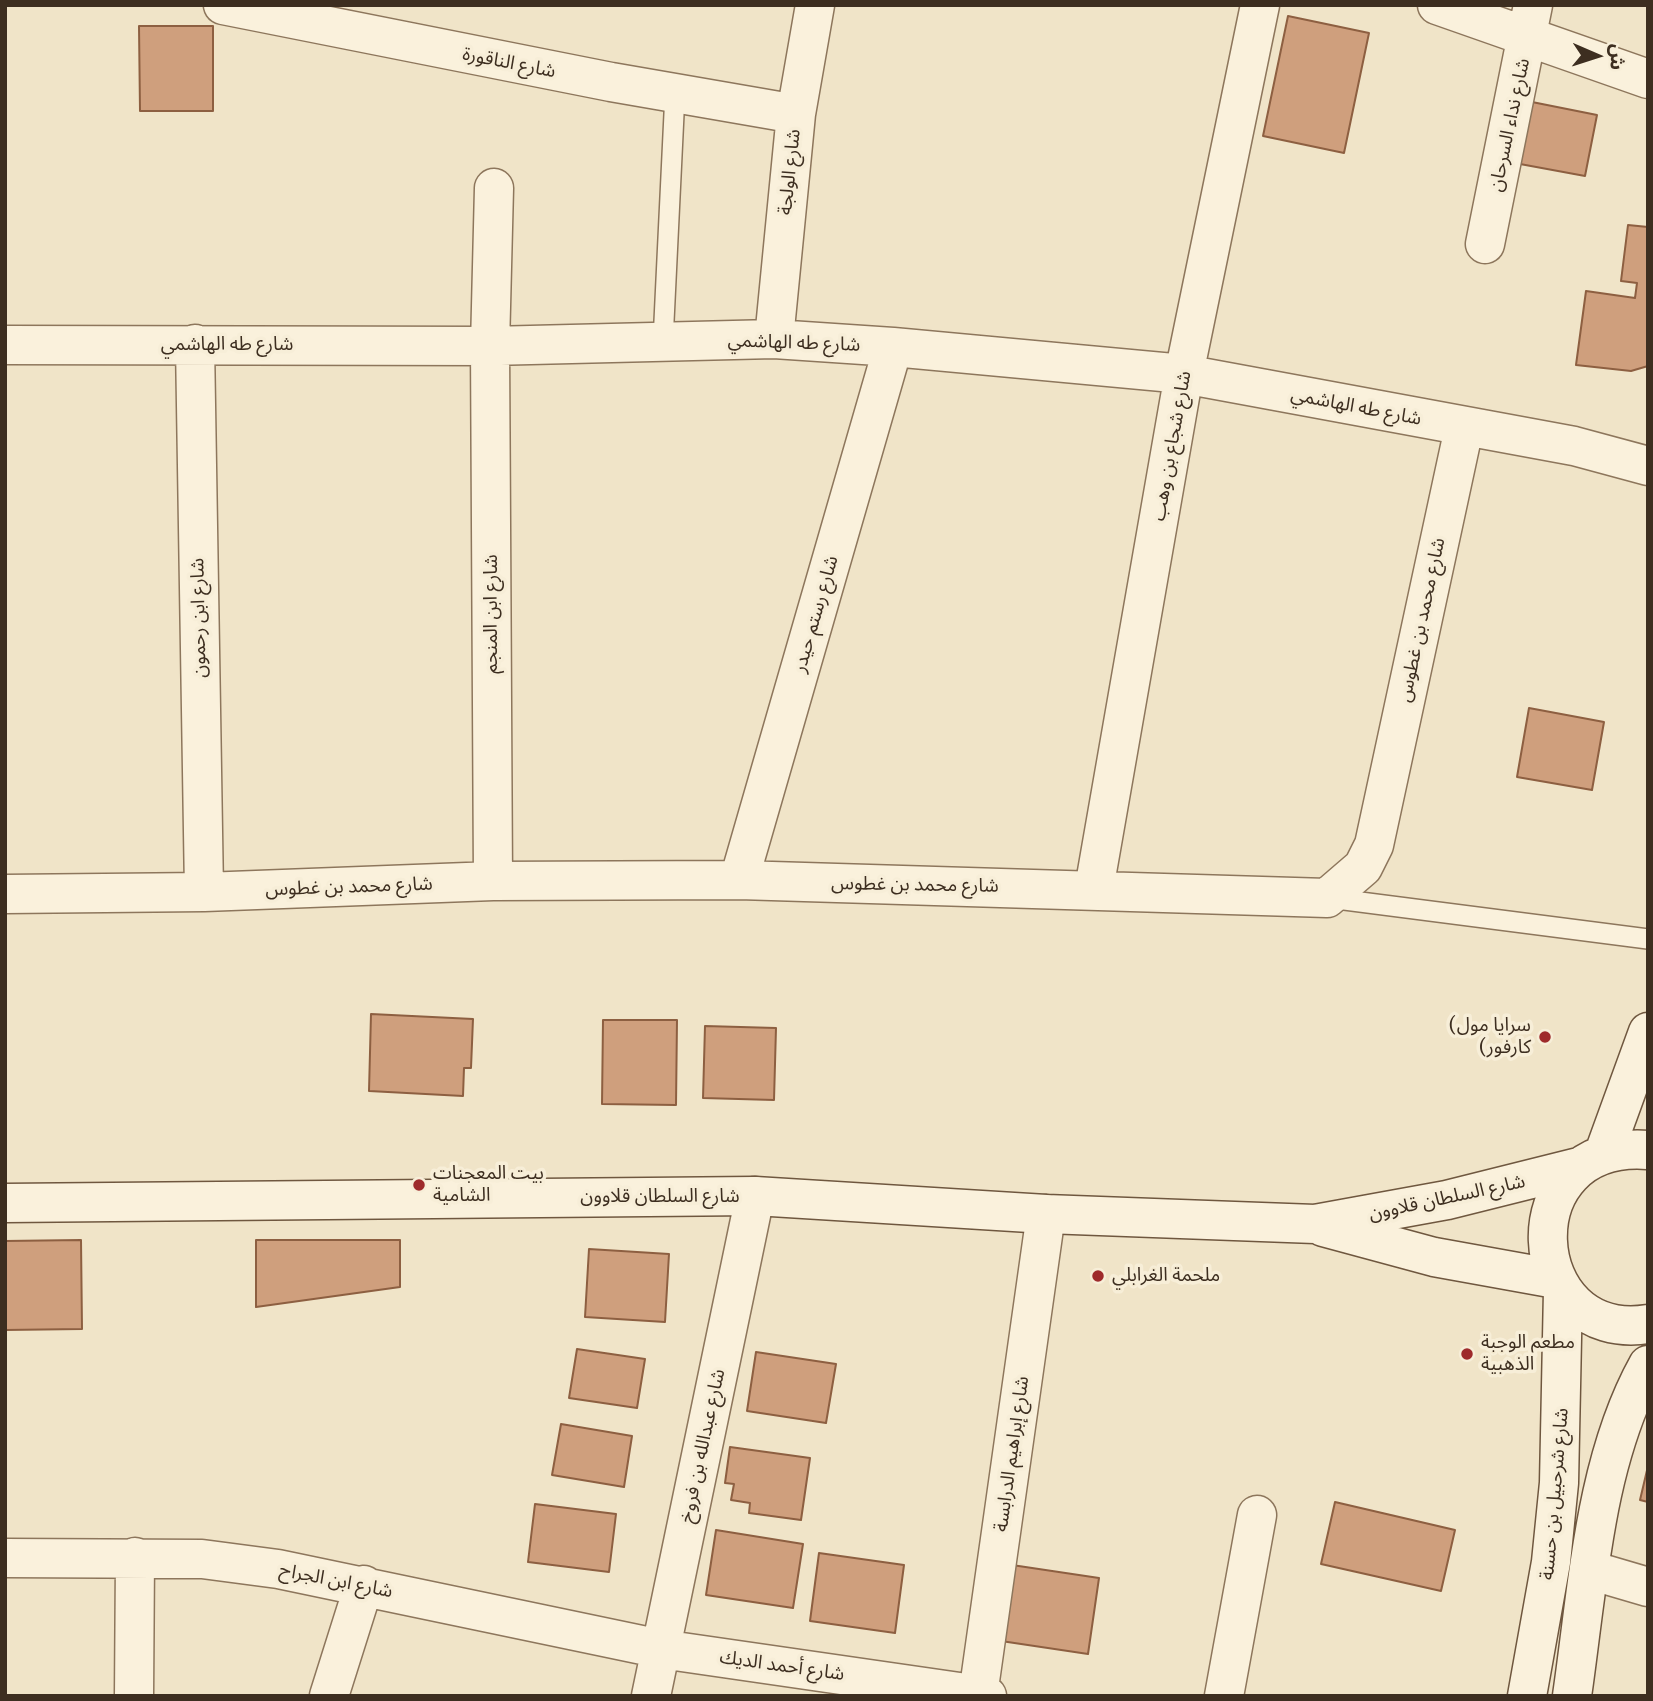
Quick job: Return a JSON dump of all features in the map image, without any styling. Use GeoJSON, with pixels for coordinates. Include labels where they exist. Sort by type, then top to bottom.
{"type":"FeatureCollection","features":[{"type":"Feature","properties":{"kind":"street","name":"شارع الناقورة"},"geometry":{"type":"LineString","coordinates":[[223,5],[796,114]]}},
{"type":"Feature","properties":{"kind":"street","name":"شارع الولجة"},"geometry":{"type":"LineString","coordinates":[[774,339],[796,114],[815,5]]}},
{"type":"Feature","properties":{"kind":"street","name":"شارع شجاع بن وهب"},"geometry":{"type":"LineString","coordinates":[[1094,889],[1184,373],[1260,5]]}},
{"type":"Feature","properties":{"kind":"street"},"geometry":{"type":"LineString","coordinates":[[1437,5],[1530,22],[1648,79]]}},
{"type":"Feature","properties":{"kind":"street","name":"شارع نداء السرحان"},"geometry":{"type":"LineString","coordinates":[[1485,244],[1530,22]]}},
{"type":"Feature","properties":{"kind":"street","name":"شارع ابن المنجم"},"geometry":{"type":"LineString","coordinates":[[493,881],[490,346],[494,188]]}},
{"type":"Feature","properties":{"kind":"street","name":"شارع طه الهاشمي"},"geometry":{"type":"LineString","coordinates":[[5,345],[490,346],[774,339],[893,347],[1184,373],[1464,428],[1574,446],[1648,466]]}},
{"type":"Feature","properties":{"kind":"street","name":"شارع ابن رحمون"},"geometry":{"type":"LineString","coordinates":[[195,344],[204,892]]}},
{"type":"Feature","properties":{"kind":"street","name":"شارع رستم حيدر"},"geometry":{"type":"LineString","coordinates":[[739,880],[893,347]]}},
{"type":"Feature","properties":{"kind":"street","name":"شارع محمد بن غطوس"},"geometry":{"type":"LineString","coordinates":[[5,894],[204,892],[493,881],[739,880],[1327,898],[1363,867],[1374,845],[1464,428]]}},
{"type":"Feature","properties":{"kind":"street","name":"شارع طه الهاشمي"},"geometry":{"type":"LineString","coordinates":[[1574,446],[1648,442]]}},
{"type":"Feature","properties":{"kind":"street"},"geometry":{"type":"LineString","coordinates":[[1648,1032],[1592,1160],[1559,1190],[1548,1219],[1546,1250],[1559,1285],[1583,1310],[1607,1322],[1634,1326],[1648,1324]]}},
{"type":"Feature","properties":{"kind":"street","name":"شارع السلطان قلاوون"},"geometry":{"type":"LineString","coordinates":[[5,1203],[755,1196],[1046,1213],[1314,1224],[1447,1200],[1629,1148],[1648,1150]]}},
{"type":"Feature","properties":{"kind":"street","name":"شارع عبدالله بن فروخ"},"geometry":{"type":"LineString","coordinates":[[651,1696],[755,1196]]}},
{"type":"Feature","properties":{"kind":"street","name":"شارع إبراهيم الدرابسة"},"geometry":{"type":"LineString","coordinates":[[982,1695],[1046,1213]]}},
{"type":"Feature","properties":{"kind":"street","name":"شارع السلطان قلاوون"},"geometry":{"type":"LineString","coordinates":[[1314,1224],[1434,1257],[1559,1285]]}},
{"type":"Feature","properties":{"kind":"street","name":"شارع شرحبيل بن حسنة"},"geometry":{"type":"LineString","coordinates":[[1528,1696],[1551,1562],[1559,1483],[1559,1285]]}},
{"type":"Feature","properties":{"kind":"street"},"geometry":{"type":"LineString","coordinates":[[1572,1696],[1606,1474],[1618,1430],[1648,1365]]}},
{"type":"Feature","properties":{"kind":"street"},"geometry":{"type":"LineString","coordinates":[[1224,1696],[1258,1515]]}},
{"type":"Feature","properties":{"kind":"street"},"geometry":{"type":"LineString","coordinates":[[134,1696],[135,1557]]}},
{"type":"Feature","properties":{"kind":"street","name":"شارع ابن الجراح"},"geometry":{"type":"LineString","coordinates":[[5,1558],[202,1559],[363,1585],[661,1649]]}},
{"type":"Feature","properties":{"kind":"street"},"geometry":{"type":"LineString","coordinates":[[1590,1570],[1648,1587]]}},
{"type":"Feature","properties":{"kind":"street"},"geometry":{"type":"LineString","coordinates":[[329,1696],[363,1585]]}},
{"type":"Feature","properties":{"kind":"street","name":"شارع أحمد الديك"},"geometry":{"type":"LineString","coordinates":[[661,1649],[982,1695]]}},
{"type":"Feature","properties":{"kind":"lane"},"geometry":{"type":"LineString","coordinates":[[663,342],[675,93]]}},
{"type":"Feature","properties":{"kind":"lane"},"geometry":{"type":"LineString","coordinates":[[1327,898],[1648,939]]}},
{"type":"Feature","properties":{"kind":"building"},"geometry":{"type":"Polygon","coordinates":[[[1288,16],[1369,33],[1344,153],[1263,136],[1288,16]]]}},
{"type":"Feature","properties":{"kind":"building"},"geometry":{"type":"Polygon","coordinates":[[[139,26],[213,26],[213,111],[140,111],[139,26]]]}},
{"type":"Feature","properties":{"kind":"building"},"geometry":{"type":"Polygon","coordinates":[[[1532,102],[1597,115],[1585,176],[1520,164],[1532,102]]]}},
{"type":"Feature","properties":{"kind":"building"},"geometry":{"type":"Polygon","coordinates":[[[1628,225],[1648,227],[1648,366],[1631,371],[1576,365],[1586,291],[1635,298],[1637,283],[1621,281],[1628,225]]]}},
{"type":"Feature","properties":{"kind":"building"},"geometry":{"type":"Polygon","coordinates":[[[1529,708],[1604,722],[1592,790],[1517,777],[1529,708]]]}},
{"type":"Feature","properties":{"kind":"building"},"geometry":{"type":"Polygon","coordinates":[[[371,1014],[473,1019],[471,1068],[464,1068],[463,1096],[369,1091],[371,1014]]]}},
{"type":"Feature","properties":{"kind":"building"},"geometry":{"type":"Polygon","coordinates":[[[603,1020],[677,1020],[676,1105],[602,1104],[603,1020]]]}},
{"type":"Feature","properties":{"kind":"building"},"geometry":{"type":"Polygon","coordinates":[[[705,1026],[776,1028],[774,1100],[703,1098],[705,1026]]]}},
{"type":"Feature","properties":{"kind":"building"},"geometry":{"type":"Polygon","coordinates":[[[81,1240],[82,1329],[5,1330],[5,1241],[81,1240]]]}},
{"type":"Feature","properties":{"kind":"building"},"geometry":{"type":"Polygon","coordinates":[[[256,1240],[400,1240],[400,1287],[256,1307],[256,1240]]]}},
{"type":"Feature","properties":{"kind":"building"},"geometry":{"type":"Polygon","coordinates":[[[589,1249],[669,1254],[665,1322],[585,1317],[589,1249]]]}},
{"type":"Feature","properties":{"kind":"building"},"geometry":{"type":"Polygon","coordinates":[[[577,1349],[645,1359],[637,1408],[569,1398],[577,1349]]]}},
{"type":"Feature","properties":{"kind":"building"},"geometry":{"type":"Polygon","coordinates":[[[756,1352],[836,1364],[826,1423],[747,1411],[756,1352]]]}},
{"type":"Feature","properties":{"kind":"building"},"geometry":{"type":"Polygon","coordinates":[[[561,1424],[632,1436],[624,1487],[552,1475],[561,1424]]]}},
{"type":"Feature","properties":{"kind":"building"},"geometry":{"type":"Polygon","coordinates":[[[730,1447],[810,1458],[801,1520],[749,1513],[750,1503],[731,1500],[734,1484],[725,1483],[730,1447]]]}},
{"type":"Feature","properties":{"kind":"building"},"geometry":{"type":"Polygon","coordinates":[[[1648,1466],[1648,1502],[1640,1500],[1648,1466]]]}},
{"type":"Feature","properties":{"kind":"building"},"geometry":{"type":"Polygon","coordinates":[[[1335,1502],[1455,1530],[1441,1591],[1321,1564],[1335,1502]]]}},
{"type":"Feature","properties":{"kind":"building"},"geometry":{"type":"Polygon","coordinates":[[[535,1504],[616,1514],[609,1572],[528,1562],[535,1504]]]}},
{"type":"Feature","properties":{"kind":"building"},"geometry":{"type":"Polygon","coordinates":[[[716,1530],[803,1544],[793,1608],[706,1595],[716,1530]]]}},
{"type":"Feature","properties":{"kind":"building"},"geometry":{"type":"Polygon","coordinates":[[[819,1553],[904,1565],[895,1633],[810,1621],[819,1553]]]}},
{"type":"Feature","properties":{"kind":"building"},"geometry":{"type":"Polygon","coordinates":[[[1012,1565],[1099,1578],[1088,1654],[1001,1641],[1012,1565]]]}},
{"type":"Feature","properties":{"kind":"place","name":"(سرايا مول (كارفور"},"geometry":{"type":"Point","coordinates":[1545,1037]}},
{"type":"Feature","properties":{"kind":"place","name":"بيت المعجنات الشامية"},"geometry":{"type":"Point","coordinates":[419,1185]}},
{"type":"Feature","properties":{"kind":"place","name":"ملحمة الغرابلي"},"geometry":{"type":"Point","coordinates":[1098,1276]}},
{"type":"Feature","properties":{"kind":"place","name":"مطعم الوجبة الذهبية"},"geometry":{"type":"Point","coordinates":[1467,1354]}}]}
